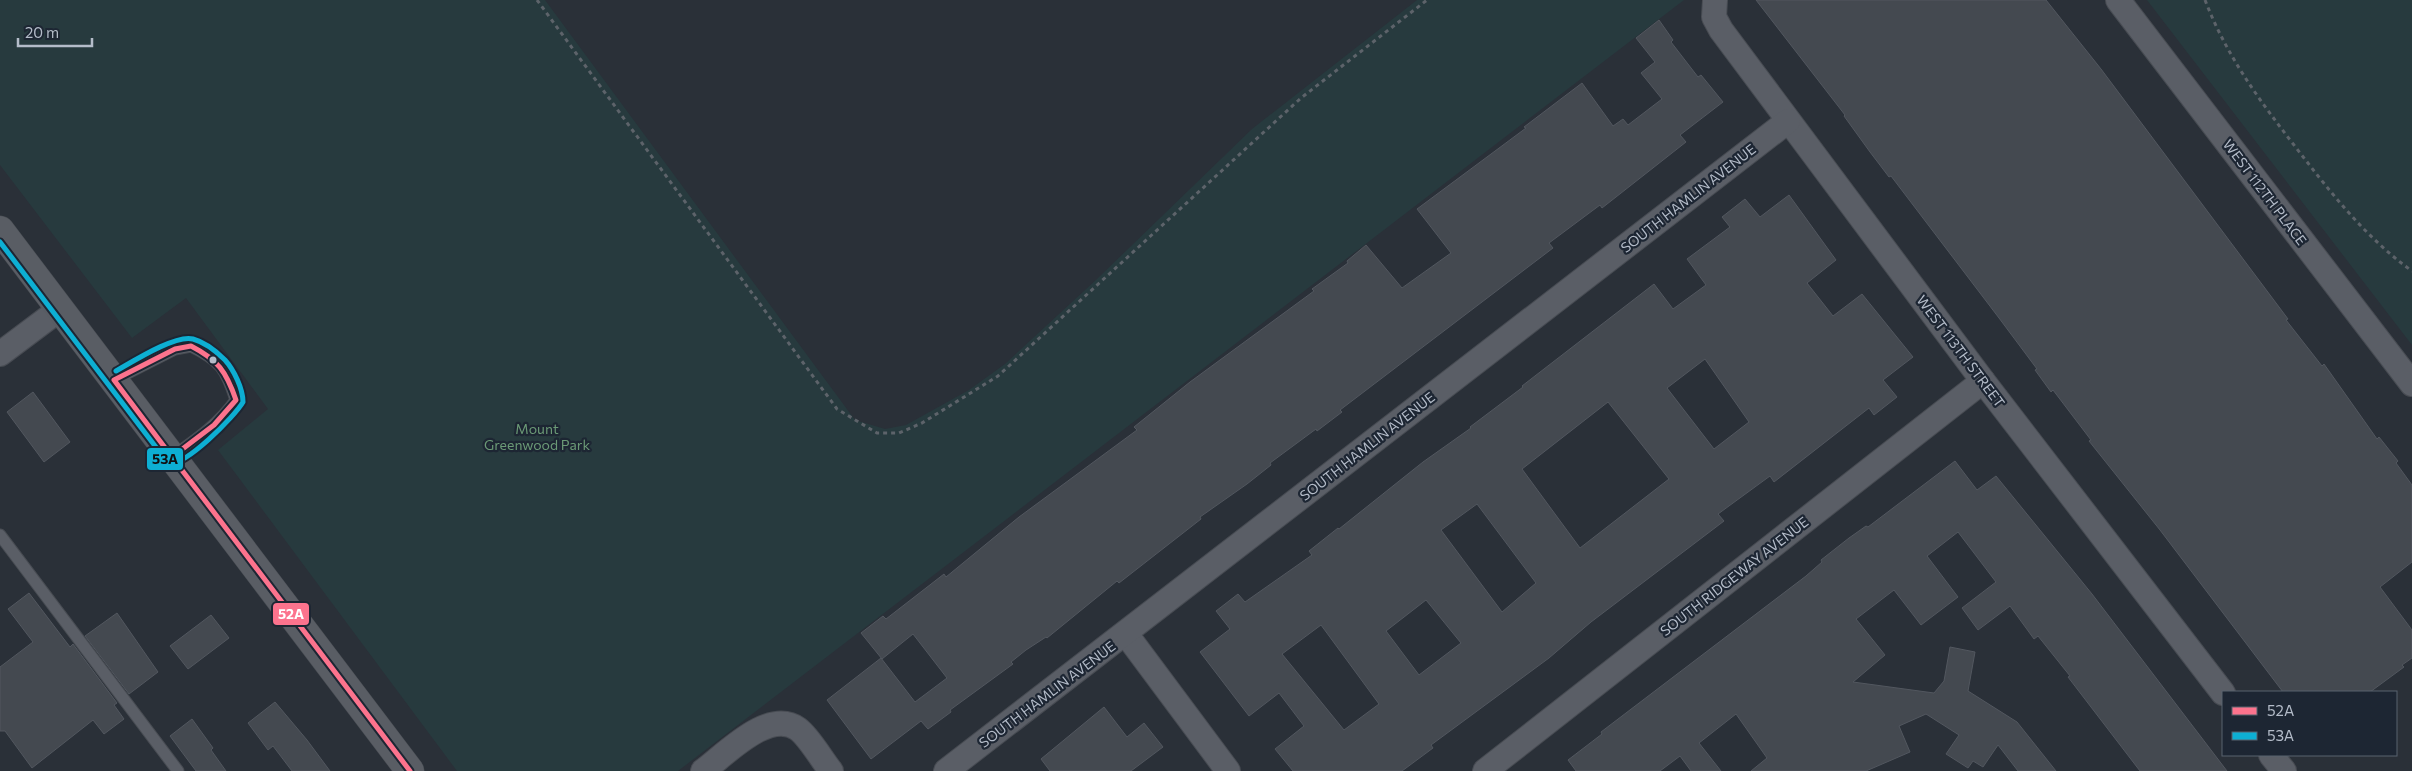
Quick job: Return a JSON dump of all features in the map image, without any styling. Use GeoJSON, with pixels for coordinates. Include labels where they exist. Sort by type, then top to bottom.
{"type":"FeatureCollection","features":[{"type":"Feature","properties":{"kind":"street","name":"WEST 112TH PLACE"},"geometry":{"type":"LineString","coordinates":[[2118,0],[2412,384]]}},
{"type":"Feature","properties":{"kind":"street","name":"WEST 113TH STREET"},"geometry":{"type":"LineString","coordinates":[[1714,2],[1714,17],[1721,30],[1788,121],[1983,381],[2222,692]]}},
{"type":"Feature","properties":{"kind":"street","name":"SOUTH HAMLIN AVENUE"},"geometry":{"type":"LineString","coordinates":[[946,771],[1126,634],[1788,121]]}},
{"type":"Feature","properties":{"kind":"street"},"geometry":{"type":"LineString","coordinates":[[0,230],[410,771]]}},
{"type":"Feature","properties":{"kind":"street"},"geometry":{"type":"LineString","coordinates":[[0,354],[60,309]]}},
{"type":"Feature","properties":{"kind":"street","name":"SOUTH RIDGEWAY AVENUE"},"geometry":{"type":"LineString","coordinates":[[1485,771],[1983,381]]}},
{"type":"Feature","properties":{"kind":"street"},"geometry":{"type":"LineString","coordinates":[[1126,634],[1228,771]]}},
{"type":"Feature","properties":{"kind":"street"},"geometry":{"type":"LineString","coordinates":[[703,771],[755,731],[773,723],[786,722],[799,730],[831,771]]}},
{"type":"Feature","properties":{"kind":"street"},"geometry":{"type":"LineString","coordinates":[[2272,756],[2284,771]]}},
{"type":"Feature","properties":{"kind":"lane"},"geometry":{"type":"LineString","coordinates":[[114,380],[175,350],[191,346],[210,355],[228,373],[236,400],[225,415],[207,433],[172,457]]}},
{"type":"Feature","properties":{"kind":"lane"},"geometry":{"type":"LineString","coordinates":[[0,535],[178,771]]}},
{"type":"Feature","properties":{"kind":"path"},"geometry":{"type":"LineString","coordinates":[[538,0],[837,409],[877,433],[899,433],[922,423],[998,376],[1301,98],[1334,70],[1427,0]]}},
{"type":"Feature","properties":{"kind":"path"},"geometry":{"type":"LineString","coordinates":[[2205,0],[2218,34],[2241,72],[2314,172],[2364,231],[2412,271]]}},
{"type":"Feature","properties":{"kind":"green space","name":"Mount Greenwood Park"},"geometry":{"type":"Polygon","coordinates":[[[0,0],[545,0],[855,420],[885,429],[906,425],[969,390],[1005,364],[1097,279],[1252,129],[1417,0],[1684,0],[678,771],[457,771],[218,450],[268,409],[186,298],[132,338],[0,165],[0,0]]]}},
{"type":"Feature","properties":{"kind":"green space"},"geometry":{"type":"Polygon","coordinates":[[[2147,0],[2412,0],[2412,345],[2147,0]]]}},
{"type":"Feature","properties":{"kind":"building"},"geometry":{"type":"Polygon","coordinates":[[[1756,0],[2046,0],[2101,69],[2288,319],[2286,320],[2322,366],[2324,364],[2377,439],[2379,437],[2398,461],[2396,463],[2412,485],[2412,562],[2380,587],[2412,630],[2412,658],[2402,665],[2404,667],[2371,691],[2282,691],[2160,530],[2089,441],[2091,440],[2053,390],[2051,392],[2035,370],[2037,369],[1891,176],[1889,177],[1870,152],[1845,115],[1756,0]]]}},
{"type":"Feature","properties":{"kind":"building"},"geometry":{"type":"Polygon","coordinates":[[[1659,20],[1673,40],[1671,42],[1698,77],[1701,75],[1723,102],[1680,135],[1686,142],[1602,208],[1600,205],[1549,243],[1553,248],[1340,410],[1342,412],[1317,431],[1316,429],[1270,463],[1271,465],[1247,484],[1200,517],[1201,519],[1119,583],[1117,581],[1047,638],[1026,650],[1011,662],[1013,664],[950,710],[951,712],[928,729],[921,721],[871,759],[827,700],[881,658],[915,702],[947,678],[913,634],[882,659],[861,633],[883,616],[886,619],[944,574],[946,577],[1019,517],[1137,430],[1134,427],[1190,382],[1314,291],[1312,289],[1348,263],[1347,261],[1366,245],[1402,288],[1451,253],[1417,209],[1526,128],[1524,127],[1582,83],[1613,126],[1623,119],[1628,125],[1662,99],[1641,73],[1655,62],[1636,38],[1659,20]]]}},
{"type":"Feature","properties":{"kind":"building"},"geometry":{"type":"Polygon","coordinates":[[[1789,195],[1836,260],[1807,283],[1833,316],[1862,294],[1913,357],[1883,380],[1897,397],[1874,415],[1869,408],[1774,482],[1770,476],[1718,514],[1724,521],[1591,622],[1549,658],[1431,745],[1433,748],[1402,771],[1293,771],[1275,749],[1304,726],[1279,693],[1249,716],[1200,652],[1230,629],[1216,611],[1238,594],[1245,602],[1312,555],[1309,551],[1338,528],[1423,462],[1471,428],[1654,284],[1673,309],[1706,285],[1687,259],[1730,227],[1722,217],[1745,199],[1760,217],[1789,195]],[[1705,359],[1667,388],[1714,449],[1749,422],[1705,359]],[[1608,402],[1522,469],[1580,548],[1669,479],[1608,402]],[[1477,504],[1441,530],[1502,612],[1536,583],[1477,504]],[[1426,600],[1386,631],[1419,675],[1461,643],[1426,600]],[[1321,625],[1282,654],[1344,730],[1379,704],[1321,625]]]}},
{"type":"Feature","properties":{"kind":"building"},"geometry":{"type":"Polygon","coordinates":[[[33,392],[70,442],[44,462],[7,412],[33,392]]]}},
{"type":"Feature","properties":{"kind":"building"},"geometry":{"type":"Polygon","coordinates":[[[1955,461],[1977,490],[1996,476],[2092,594],[2227,771],[2140,771],[2068,677],[2070,676],[2038,636],[2034,639],[2010,606],[1978,630],[1962,608],[1996,582],[1958,532],[1927,556],[1958,597],[1921,625],[1894,590],[1856,619],[1885,655],[1853,682],[1934,693],[1944,681],[1950,647],[1975,652],[1968,691],[2017,722],[2056,771],[2018,771],[1998,745],[1983,767],[1973,761],[1968,768],[1946,754],[1959,735],[1926,714],[1899,726],[1910,752],[1866,771],[1751,771],[1767,758],[1736,714],[1699,743],[1721,771],[1691,771],[1680,756],[1660,771],[1576,771],[1568,760],[1602,734],[1601,732],[1806,576],[1822,562],[1821,560],[1849,538],[1866,526],[1868,527],[1955,461]]]}},
{"type":"Feature","properties":{"kind":"building"},"geometry":{"type":"Polygon","coordinates":[[[29,593],[70,647],[73,644],[117,703],[114,705],[124,719],[104,734],[93,720],[32,768],[5,731],[0,731],[0,667],[33,642],[8,609],[29,593]]]}},
{"type":"Feature","properties":{"kind":"building"},"geometry":{"type":"Polygon","coordinates":[[[117,613],[158,672],[129,694],[85,636],[117,613]]]}},
{"type":"Feature","properties":{"kind":"building"},"geometry":{"type":"Polygon","coordinates":[[[211,615],[229,638],[188,669],[170,646],[211,615]]]}},
{"type":"Feature","properties":{"kind":"building"},"geometry":{"type":"Polygon","coordinates":[[[275,702],[330,771],[292,771],[273,746],[268,750],[248,723],[275,702]]]}},
{"type":"Feature","properties":{"kind":"building"},"geometry":{"type":"Polygon","coordinates":[[[1104,707],[1127,737],[1144,723],[1163,747],[1131,771],[1050,771],[1041,759],[1104,707]]]}},
{"type":"Feature","properties":{"kind":"building"},"geometry":{"type":"Polygon","coordinates":[[[192,719],[213,748],[211,750],[226,771],[196,771],[170,736],[192,719]]]}},
{"type":"Feature","properties":{"kind":"transit line","name":"53A"},"geometry":{"type":"LineString","coordinates":[[0,242],[168,463],[185,458],[197,450],[220,429],[243,402],[240,386],[228,364],[202,342],[193,339],[185,339],[165,345],[116,371]]}},
{"type":"Feature","properties":{"kind":"transit line","name":"52A"},"geometry":{"type":"LineString","coordinates":[[191,346],[208,356],[220,367],[229,381],[236,400],[214,425],[172,457],[114,380],[175,349],[191,346]]}},
{"type":"Feature","properties":{"kind":"transit line","name":"52A"},"geometry":{"type":"LineString","coordinates":[[172,457],[410,771]]}}]}
